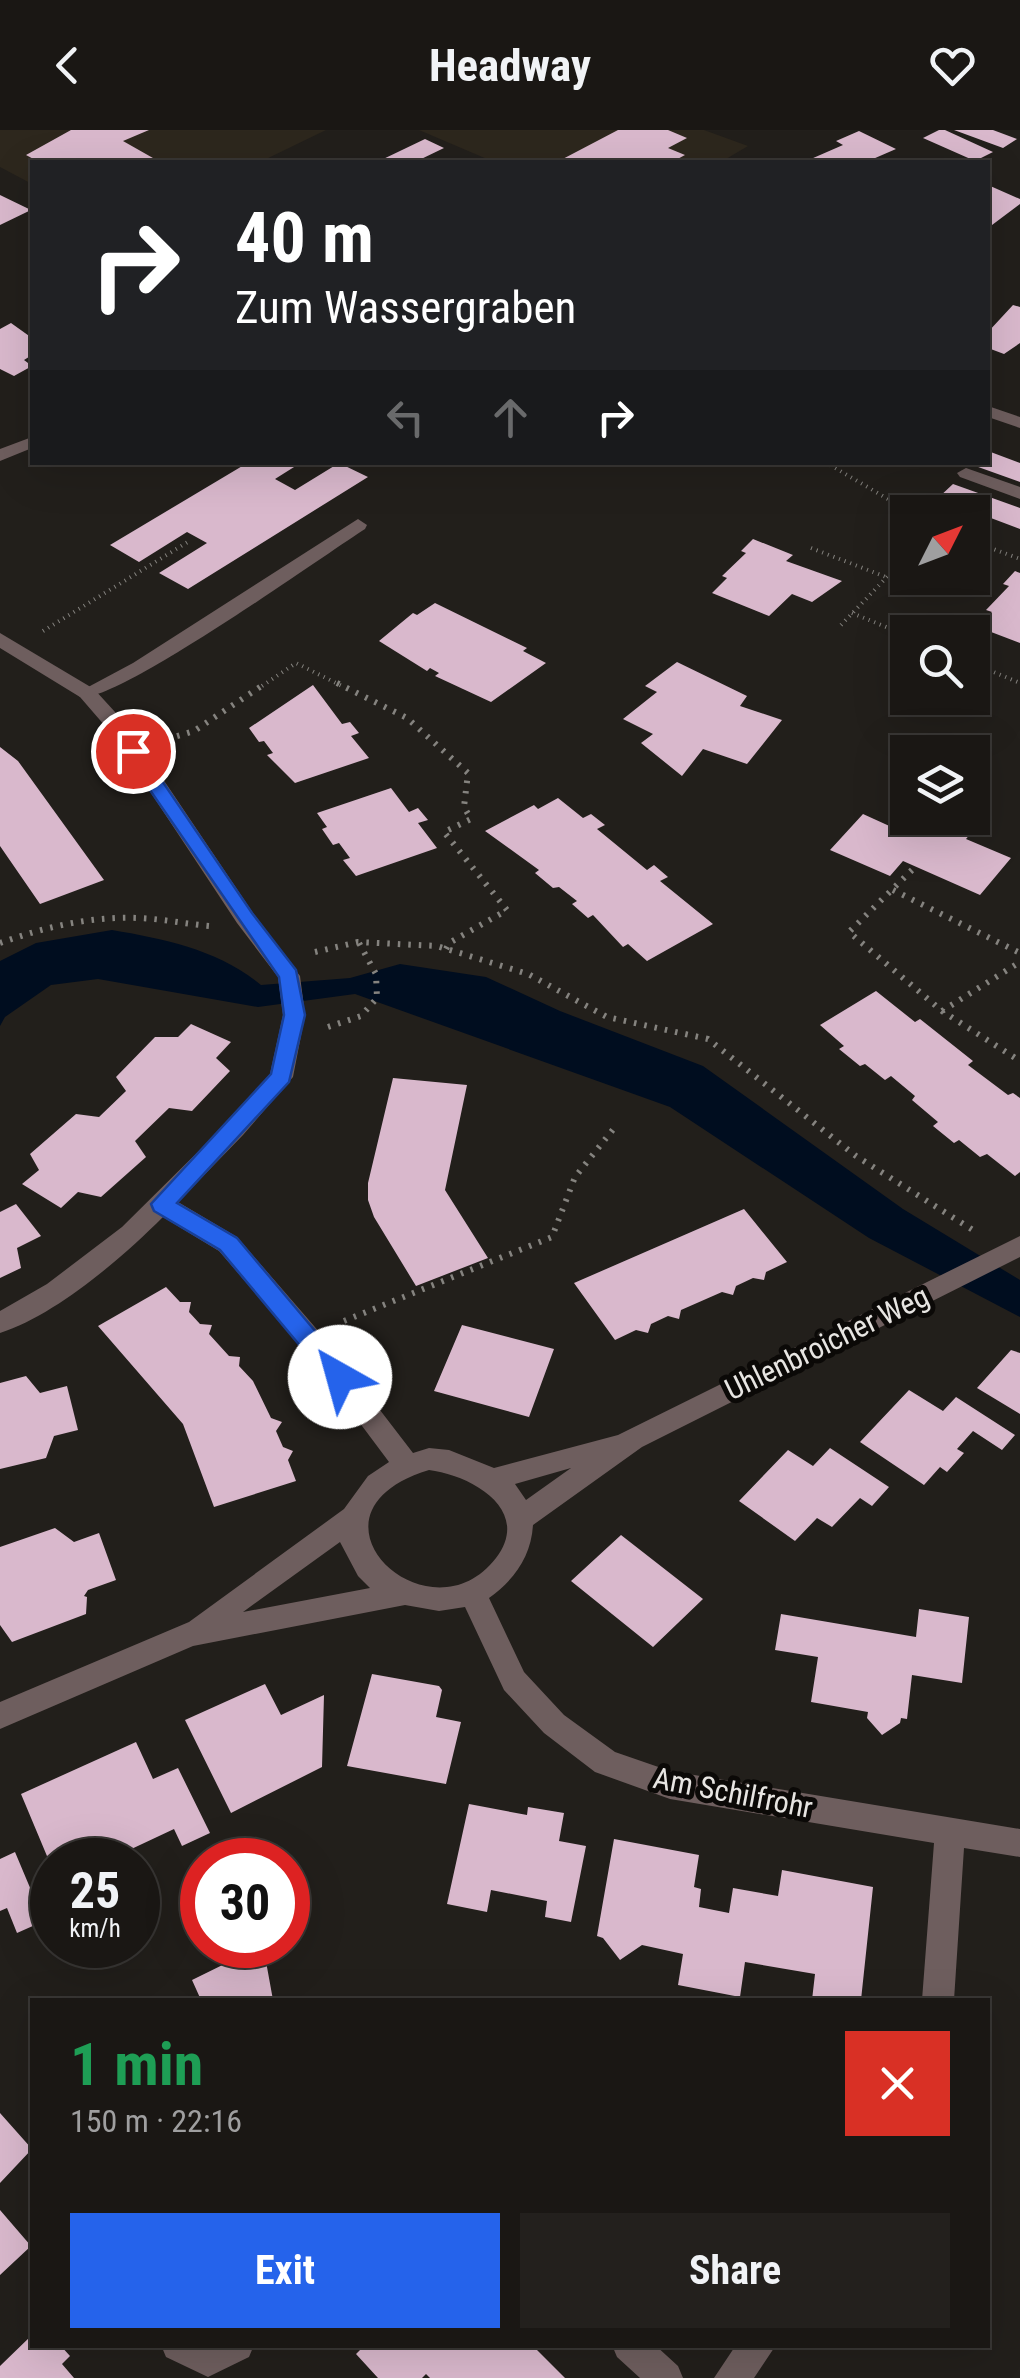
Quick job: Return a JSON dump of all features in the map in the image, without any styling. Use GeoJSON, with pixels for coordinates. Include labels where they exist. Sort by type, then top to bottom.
{"type":"FeatureCollection","features":[{"type":"Feature","properties":{"kind":"street"},"geometry":{"type":"LineString","coordinates":[[990,412],[1020,422]]}},
{"type":"Feature","properties":{"kind":"street"},"geometry":{"type":"LineString","coordinates":[[0,456],[30,443]]}},
{"type":"Feature","properties":{"kind":"street"},"geometry":{"type":"LineString","coordinates":[[966,473],[1020,493]]}},
{"type":"Feature","properties":{"kind":"street"},"geometry":{"type":"LineString","coordinates":[[87,693],[140,666],[358,525]]}},
{"type":"Feature","properties":{"kind":"street"},"geometry":{"type":"LineString","coordinates":[[0,1323],[56,1291],[131,1234],[162,1204],[281,1077],[294,1024],[284,969],[245,918],[133,751],[87,693],[7,644]]}},
{"type":"Feature","properties":{"kind":"street"},"geometry":{"type":"LineString","coordinates":[[162,1204],[228,1244],[308,1336],[406,1464]]}},
{"type":"Feature","properties":{"kind":"street","name":"Uhlenbroicher Weg"},"geometry":{"type":"LineString","coordinates":[[518,1521],[634,1439],[1015,1250]]}},
{"type":"Feature","properties":{"kind":"street","name":"Uhlenbroicher Weg"},"geometry":{"type":"LineString","coordinates":[[494,1478],[634,1439]]}},
{"type":"Feature","properties":{"kind":"street"},"geometry":{"type":"LineString","coordinates":[[190,1634],[402,1594],[449,1599],[472,1592],[493,1580],[508,1562],[517,1542],[518,1521],[510,1498],[494,1478],[453,1460],[406,1464],[382,1476],[365,1494],[356,1516],[354,1540],[362,1562],[378,1581],[402,1594]]}},
{"type":"Feature","properties":{"kind":"street"},"geometry":{"type":"LineString","coordinates":[[0,1716],[190,1634],[356,1516]]}},
{"type":"Feature","properties":{"kind":"street","name":"Am Schilfrohr"},"geometry":{"type":"LineString","coordinates":[[472,1592],[514,1681],[554,1724],[605,1762],[670,1785],[1020,1842]]}},
{"type":"Feature","properties":{"kind":"street"},"geometry":{"type":"LineString","coordinates":[[938,1998],[950,1832]]}},
{"type":"Feature","properties":{"kind":"street"},"geometry":{"type":"LineString","coordinates":[[184,2348],[208,2360],[231,2348]]}},
{"type":"Feature","properties":{"kind":"street"},"geometry":{"type":"LineString","coordinates":[[632,2348],[666,2378]]}},
{"type":"Feature","properties":{"kind":"street"},"geometry":{"type":"LineString","coordinates":[[731,2378],[756,2348]]}},
{"type":"Feature","properties":{"kind":"path"},"geometry":{"type":"LineString","coordinates":[[830,465],[890,500]]}},
{"type":"Feature","properties":{"kind":"path"},"geometry":{"type":"LineString","coordinates":[[7,644],[192,540]]}},
{"type":"Feature","properties":{"kind":"path"},"geometry":{"type":"LineString","coordinates":[[811,548],[886,577]]}},
{"type":"Feature","properties":{"kind":"path"},"geometry":{"type":"LineString","coordinates":[[990,548],[1020,559]]}},
{"type":"Feature","properties":{"kind":"path"},"geometry":{"type":"LineString","coordinates":[[840,626],[890,573]]}},
{"type":"Feature","properties":{"kind":"path"},"geometry":{"type":"LineString","coordinates":[[852,613],[890,629]]}},
{"type":"Feature","properties":{"kind":"path"},"geometry":{"type":"LineString","coordinates":[[133,751],[194,731],[296,663],[407,718],[468,772],[464,807],[471,819],[444,832],[507,910],[446,949]]}},
{"type":"Feature","properties":{"kind":"path"},"geometry":{"type":"LineString","coordinates":[[990,670],[1020,682]]}},
{"type":"Feature","properties":{"kind":"path"},"geometry":{"type":"LineString","coordinates":[[912,870],[849,932],[942,1010],[1020,1061]]}},
{"type":"Feature","properties":{"kind":"path"},"geometry":{"type":"LineString","coordinates":[[893,890],[1020,952]]}},
{"type":"Feature","properties":{"kind":"path"},"geometry":{"type":"LineString","coordinates":[[0,942],[49,924],[83,920],[140,918],[209,926],[245,918]]}},
{"type":"Feature","properties":{"kind":"path"},"geometry":{"type":"LineString","coordinates":[[294,1024],[346,1024],[364,1018],[375,1006],[379,978],[358,942]]}},
{"type":"Feature","properties":{"kind":"path"},"geometry":{"type":"LineString","coordinates":[[284,969],[358,942],[402,942],[446,949],[528,974],[607,1017],[708,1038],[856,1156],[1015,1250]]}},
{"type":"Feature","properties":{"kind":"path"},"geometry":{"type":"LineString","coordinates":[[942,1010],[1020,962]]}},
{"type":"Feature","properties":{"kind":"path"},"geometry":{"type":"LineString","coordinates":[[308,1336],[552,1237],[566,1214],[570,1188],[580,1168],[615,1127]]}},
{"type":"Feature","properties":{"kind":"shaded area"},"geometry":{"type":"Polygon","coordinates":[[[0,130],[326,130],[264,160],[30,160],[30,183],[0,167],[0,130]]]}},
{"type":"Feature","properties":{"kind":"shaded area"},"geometry":{"type":"Polygon","coordinates":[[[419,130],[704,130],[748,146],[724,160],[489,160],[419,130]]]}},
{"type":"Feature","properties":{"kind":"water"},"geometry":{"type":"Polygon","coordinates":[[[112,930],[171,942],[209,955],[261,985],[350,978],[400,964],[486,977],[560,1011],[703,1066],[903,1209],[1020,1280],[1020,1317],[869,1238],[670,1107],[355,994],[258,1007],[98,979],[51,985],[5,1017],[0,1026],[0,961],[36,943],[112,930]]]}},
{"type":"Feature","properties":{"kind":"building"},"geometry":{"type":"Polygon","coordinates":[[[71,130],[149,130],[123,141],[156,160],[35,160],[26,155],[71,130]]]}},
{"type":"Feature","properties":{"kind":"building"},"geometry":{"type":"Polygon","coordinates":[[[618,130],[668,130],[687,138],[668,148],[685,155],[676,160],[561,160],[618,130]]]}},
{"type":"Feature","properties":{"kind":"building"},"geometry":{"type":"Polygon","coordinates":[[[945,130],[993,152],[973,160],[923,138],[945,130]]]}},
{"type":"Feature","properties":{"kind":"building"},"geometry":{"type":"Polygon","coordinates":[[[954,130],[993,130],[1017,139],[1003,148],[954,130]]]}},
{"type":"Feature","properties":{"kind":"building"},"geometry":{"type":"Polygon","coordinates":[[[859,131],[896,149],[871,160],[809,160],[843,145],[836,141],[859,131]]]}},
{"type":"Feature","properties":{"kind":"building"},"geometry":{"type":"Polygon","coordinates":[[[425,139],[444,148],[419,160],[381,160],[425,139]]]}},
{"type":"Feature","properties":{"kind":"building"},"geometry":{"type":"Polygon","coordinates":[[[990,186],[1020,199],[1020,204],[990,226],[990,186]]]}},
{"type":"Feature","properties":{"kind":"building"},"geometry":{"type":"Polygon","coordinates":[[[0,195],[30,210],[30,210],[0,225],[0,195]]]}},
{"type":"Feature","properties":{"kind":"building"},"geometry":{"type":"Polygon","coordinates":[[[1013,305],[1020,307],[1020,343],[1004,354],[990,349],[990,330],[1013,305]]]}},
{"type":"Feature","properties":{"kind":"building"},"geometry":{"type":"Polygon","coordinates":[[[11,323],[30,337],[30,356],[24,360],[30,367],[14,376],[0,369],[0,329],[11,323]]]}},
{"type":"Feature","properties":{"kind":"building"},"geometry":{"type":"Polygon","coordinates":[[[990,452],[1020,463],[1020,482],[973,465],[990,465],[990,452]]]}},
{"type":"Feature","properties":{"kind":"building"},"geometry":{"type":"Polygon","coordinates":[[[244,465],[297,465],[275,479],[295,490],[336,465],[368,477],[188,589],[159,573],[207,543],[187,532],[139,562],[110,545],[244,465]]]}},
{"type":"Feature","properties":{"kind":"building"},"geometry":{"type":"Polygon","coordinates":[[[953,484],[984,495],[941,495],[953,484]]]}},
{"type":"Feature","properties":{"kind":"building"},"geometry":{"type":"Polygon","coordinates":[[[990,497],[1020,508],[1020,529],[990,518],[990,497]]]}},
{"type":"Feature","properties":{"kind":"building"},"geometry":{"type":"Polygon","coordinates":[[[753,539],[793,555],[786,561],[842,581],[812,602],[792,594],[769,616],[712,593],[753,539]]]}},
{"type":"Feature","properties":{"kind":"building"},"geometry":{"type":"Polygon","coordinates":[[[1015,571],[1020,573],[1020,643],[990,632],[992,612],[986,610],[1009,586],[1003,584],[1015,571]]]}},
{"type":"Feature","properties":{"kind":"building"},"geometry":{"type":"Polygon","coordinates":[[[435,603],[527,648],[523,651],[546,663],[491,702],[435,676],[439,673],[430,668],[427,671],[379,641],[413,613],[417,615],[435,603]]]}},
{"type":"Feature","properties":{"kind":"building"},"geometry":{"type":"Polygon","coordinates":[[[677,662],[747,696],[740,706],[782,720],[747,764],[703,749],[682,776],[641,743],[653,734],[623,719],[657,692],[645,686],[677,662]]]}},
{"type":"Feature","properties":{"kind":"building"},"geometry":{"type":"Polygon","coordinates":[[[313,685],[342,724],[350,722],[359,733],[351,736],[369,758],[295,783],[267,755],[273,753],[249,728],[313,685]]]}},
{"type":"Feature","properties":{"kind":"building"},"geometry":{"type":"Polygon","coordinates":[[[0,747],[18,761],[104,880],[40,904],[0,846],[0,747]]]}},
{"type":"Feature","properties":{"kind":"building"},"geometry":{"type":"Polygon","coordinates":[[[391,788],[409,812],[418,808],[428,820],[418,823],[437,848],[356,876],[343,860],[350,858],[339,843],[333,845],[317,813],[391,788]]]}},
{"type":"Feature","properties":{"kind":"building"},"geometry":{"type":"Polygon","coordinates":[[[558,798],[583,818],[591,814],[605,825],[597,829],[647,870],[654,865],[668,877],[660,881],[713,924],[647,961],[628,944],[623,947],[593,915],[588,918],[572,904],[577,901],[559,887],[553,888],[535,873],[539,870],[485,831],[534,805],[538,809],[558,798]]]}},
{"type":"Feature","properties":{"kind":"building"},"geometry":{"type":"Polygon","coordinates":[[[863,814],[890,826],[890,835],[969,835],[966,839],[1011,858],[980,895],[903,861],[890,876],[830,850],[863,814]]]}},
{"type":"Feature","properties":{"kind":"building"},"geometry":{"type":"Polygon","coordinates":[[[876,991],[915,1022],[920,1019],[973,1061],[968,1065],[1008,1095],[1013,1093],[1020,1098],[1020,1172],[1015,1176],[987,1154],[980,1157],[959,1140],[954,1143],[933,1126],[938,1122],[912,1100],[915,1096],[891,1076],[885,1080],[865,1064],[860,1066],[839,1049],[844,1046],[820,1025],[876,991]]]}},
{"type":"Feature","properties":{"kind":"building"},"geometry":{"type":"Polygon","coordinates":[[[191,1024],[231,1042],[216,1058],[230,1071],[192,1111],[169,1108],[135,1141],[146,1157],[101,1197],[78,1192],[61,1208],[22,1184],[39,1170],[30,1154],[76,1114],[99,1117],[126,1091],[116,1077],[155,1037],[178,1037],[191,1024]]]}},
{"type":"Feature","properties":{"kind":"building"},"geometry":{"type":"Polygon","coordinates":[[[393,1078],[467,1085],[445,1190],[488,1258],[416,1286],[374,1217],[368,1200],[368,1183],[393,1078]]]}},
{"type":"Feature","properties":{"kind":"building"},"geometry":{"type":"Polygon","coordinates":[[[16,1204],[41,1236],[17,1248],[21,1268],[0,1278],[0,1212],[16,1204]]]}},
{"type":"Feature","properties":{"kind":"building"},"geometry":{"type":"Polygon","coordinates":[[[744,1209],[787,1262],[766,1272],[764,1280],[753,1278],[736,1286],[733,1295],[722,1292],[681,1310],[679,1319],[668,1316],[651,1324],[648,1333],[636,1330],[615,1340],[574,1283],[744,1209]]]}},
{"type":"Feature","properties":{"kind":"building"},"geometry":{"type":"Polygon","coordinates":[[[166,1287],[180,1302],[191,1302],[189,1312],[200,1324],[212,1325],[209,1334],[229,1356],[240,1357],[239,1366],[253,1381],[271,1418],[282,1422],[276,1431],[283,1447],[293,1451],[288,1460],[296,1481],[214,1507],[183,1424],[98,1326],[166,1287]]]}},
{"type":"Feature","properties":{"kind":"building"},"geometry":{"type":"Polygon","coordinates":[[[462,1325],[554,1349],[529,1417],[434,1391],[462,1325]]]}},
{"type":"Feature","properties":{"kind":"building"},"geometry":{"type":"Polygon","coordinates":[[[1011,1350],[1020,1353],[1020,1414],[977,1388],[1011,1350]]]}},
{"type":"Feature","properties":{"kind":"building"},"geometry":{"type":"Polygon","coordinates":[[[26,1376],[40,1393],[67,1386],[78,1430],[54,1436],[46,1458],[0,1469],[0,1383],[26,1376]]]}},
{"type":"Feature","properties":{"kind":"building"},"geometry":{"type":"Polygon","coordinates":[[[909,1390],[943,1411],[956,1397],[1015,1435],[1002,1450],[973,1431],[957,1449],[964,1453],[947,1472],[940,1467],[924,1485],[860,1442],[909,1390]]]}},
{"type":"Feature","properties":{"kind":"building"},"geometry":{"type":"Polygon","coordinates":[[[830,1448],[889,1487],[872,1506],[860,1498],[832,1527],[817,1518],[795,1541],[739,1501],[788,1450],[813,1466],[830,1448]]]}},
{"type":"Feature","properties":{"kind":"building"},"geometry":{"type":"Polygon","coordinates":[[[55,1528],[74,1542],[99,1533],[116,1580],[88,1590],[84,1596],[86,1614],[12,1642],[0,1625],[0,1547],[55,1528]]]}},
{"type":"Feature","properties":{"kind":"building"},"geometry":{"type":"Polygon","coordinates":[[[621,1535],[703,1599],[653,1647],[571,1581],[621,1535]]]}},
{"type":"Feature","properties":{"kind":"building"},"geometry":{"type":"Polygon","coordinates":[[[919,1609],[969,1617],[962,1683],[912,1675],[907,1719],[901,1718],[900,1723],[882,1735],[867,1718],[868,1712],[811,1702],[818,1657],[775,1650],[781,1614],[916,1637],[919,1609]]]}},
{"type":"Feature","properties":{"kind":"building"},"geometry":{"type":"Polygon","coordinates":[[[372,1674],[439,1686],[442,1690],[436,1717],[461,1722],[446,1784],[347,1766],[372,1674]]]}},
{"type":"Feature","properties":{"kind":"building"},"geometry":{"type":"Polygon","coordinates":[[[265,1684],[281,1715],[324,1695],[322,1767],[231,1813],[185,1720],[265,1684]]]}},
{"type":"Feature","properties":{"kind":"building"},"geometry":{"type":"Polygon","coordinates":[[[136,1742],[153,1779],[178,1768],[210,1833],[199,1838],[180,1838],[180,1842],[174,1829],[155,1838],[39,1838],[21,1794],[136,1742]]]}},
{"type":"Feature","properties":{"kind":"building"},"geometry":{"type":"Polygon","coordinates":[[[469,1804],[527,1815],[528,1807],[564,1813],[559,1841],[586,1846],[571,1922],[545,1917],[547,1901],[491,1890],[487,1912],[447,1904],[469,1804]]]}},
{"type":"Feature","properties":{"kind":"building"},"geometry":{"type":"Polygon","coordinates":[[[614,1839],[699,1855],[694,1887],[701,1889],[699,1907],[729,1913],[733,1888],[778,1896],[782,1870],[873,1887],[861,1998],[812,1998],[815,1974],[745,1962],[740,1997],[678,1985],[683,1954],[642,1945],[620,1960],[597,1936],[614,1839]]]}},
{"type":"Feature","properties":{"kind":"building"},"geometry":{"type":"Polygon","coordinates":[[[15,1852],[30,1888],[30,1927],[17,1933],[7,1908],[0,1911],[0,1859],[15,1852]]]}},
{"type":"Feature","properties":{"kind":"building"},"geometry":{"type":"Polygon","coordinates":[[[216,1968],[267,1968],[273,1998],[200,1998],[192,1980],[216,1968]]]}},
{"type":"Feature","properties":{"kind":"building"},"geometry":{"type":"Polygon","coordinates":[[[0,2113],[30,2151],[0,2183],[0,2113]]]}},
{"type":"Feature","properties":{"kind":"building"},"geometry":{"type":"Polygon","coordinates":[[[0,2210],[30,2247],[0,2275],[0,2210]]]}},
{"type":"Feature","properties":{"kind":"building"},"geometry":{"type":"Polygon","coordinates":[[[30,2337],[30,2348],[63,2348],[70,2356],[62,2364],[74,2378],[0,2378],[0,2366],[30,2337]]]}},
{"type":"Feature","properties":{"kind":"building"},"geometry":{"type":"Polygon","coordinates":[[[362,2348],[535,2348],[565,2378],[430,2378],[426,2374],[422,2378],[378,2378],[356,2354],[362,2348]]]}},
{"type":"Feature","properties":{"kind":"route"},"geometry":{"type":"LineString","coordinates":[[133,751],[245,918],[289,976],[294,1015],[281,1077],[162,1204],[228,1244],[340,1377]]}}]}
